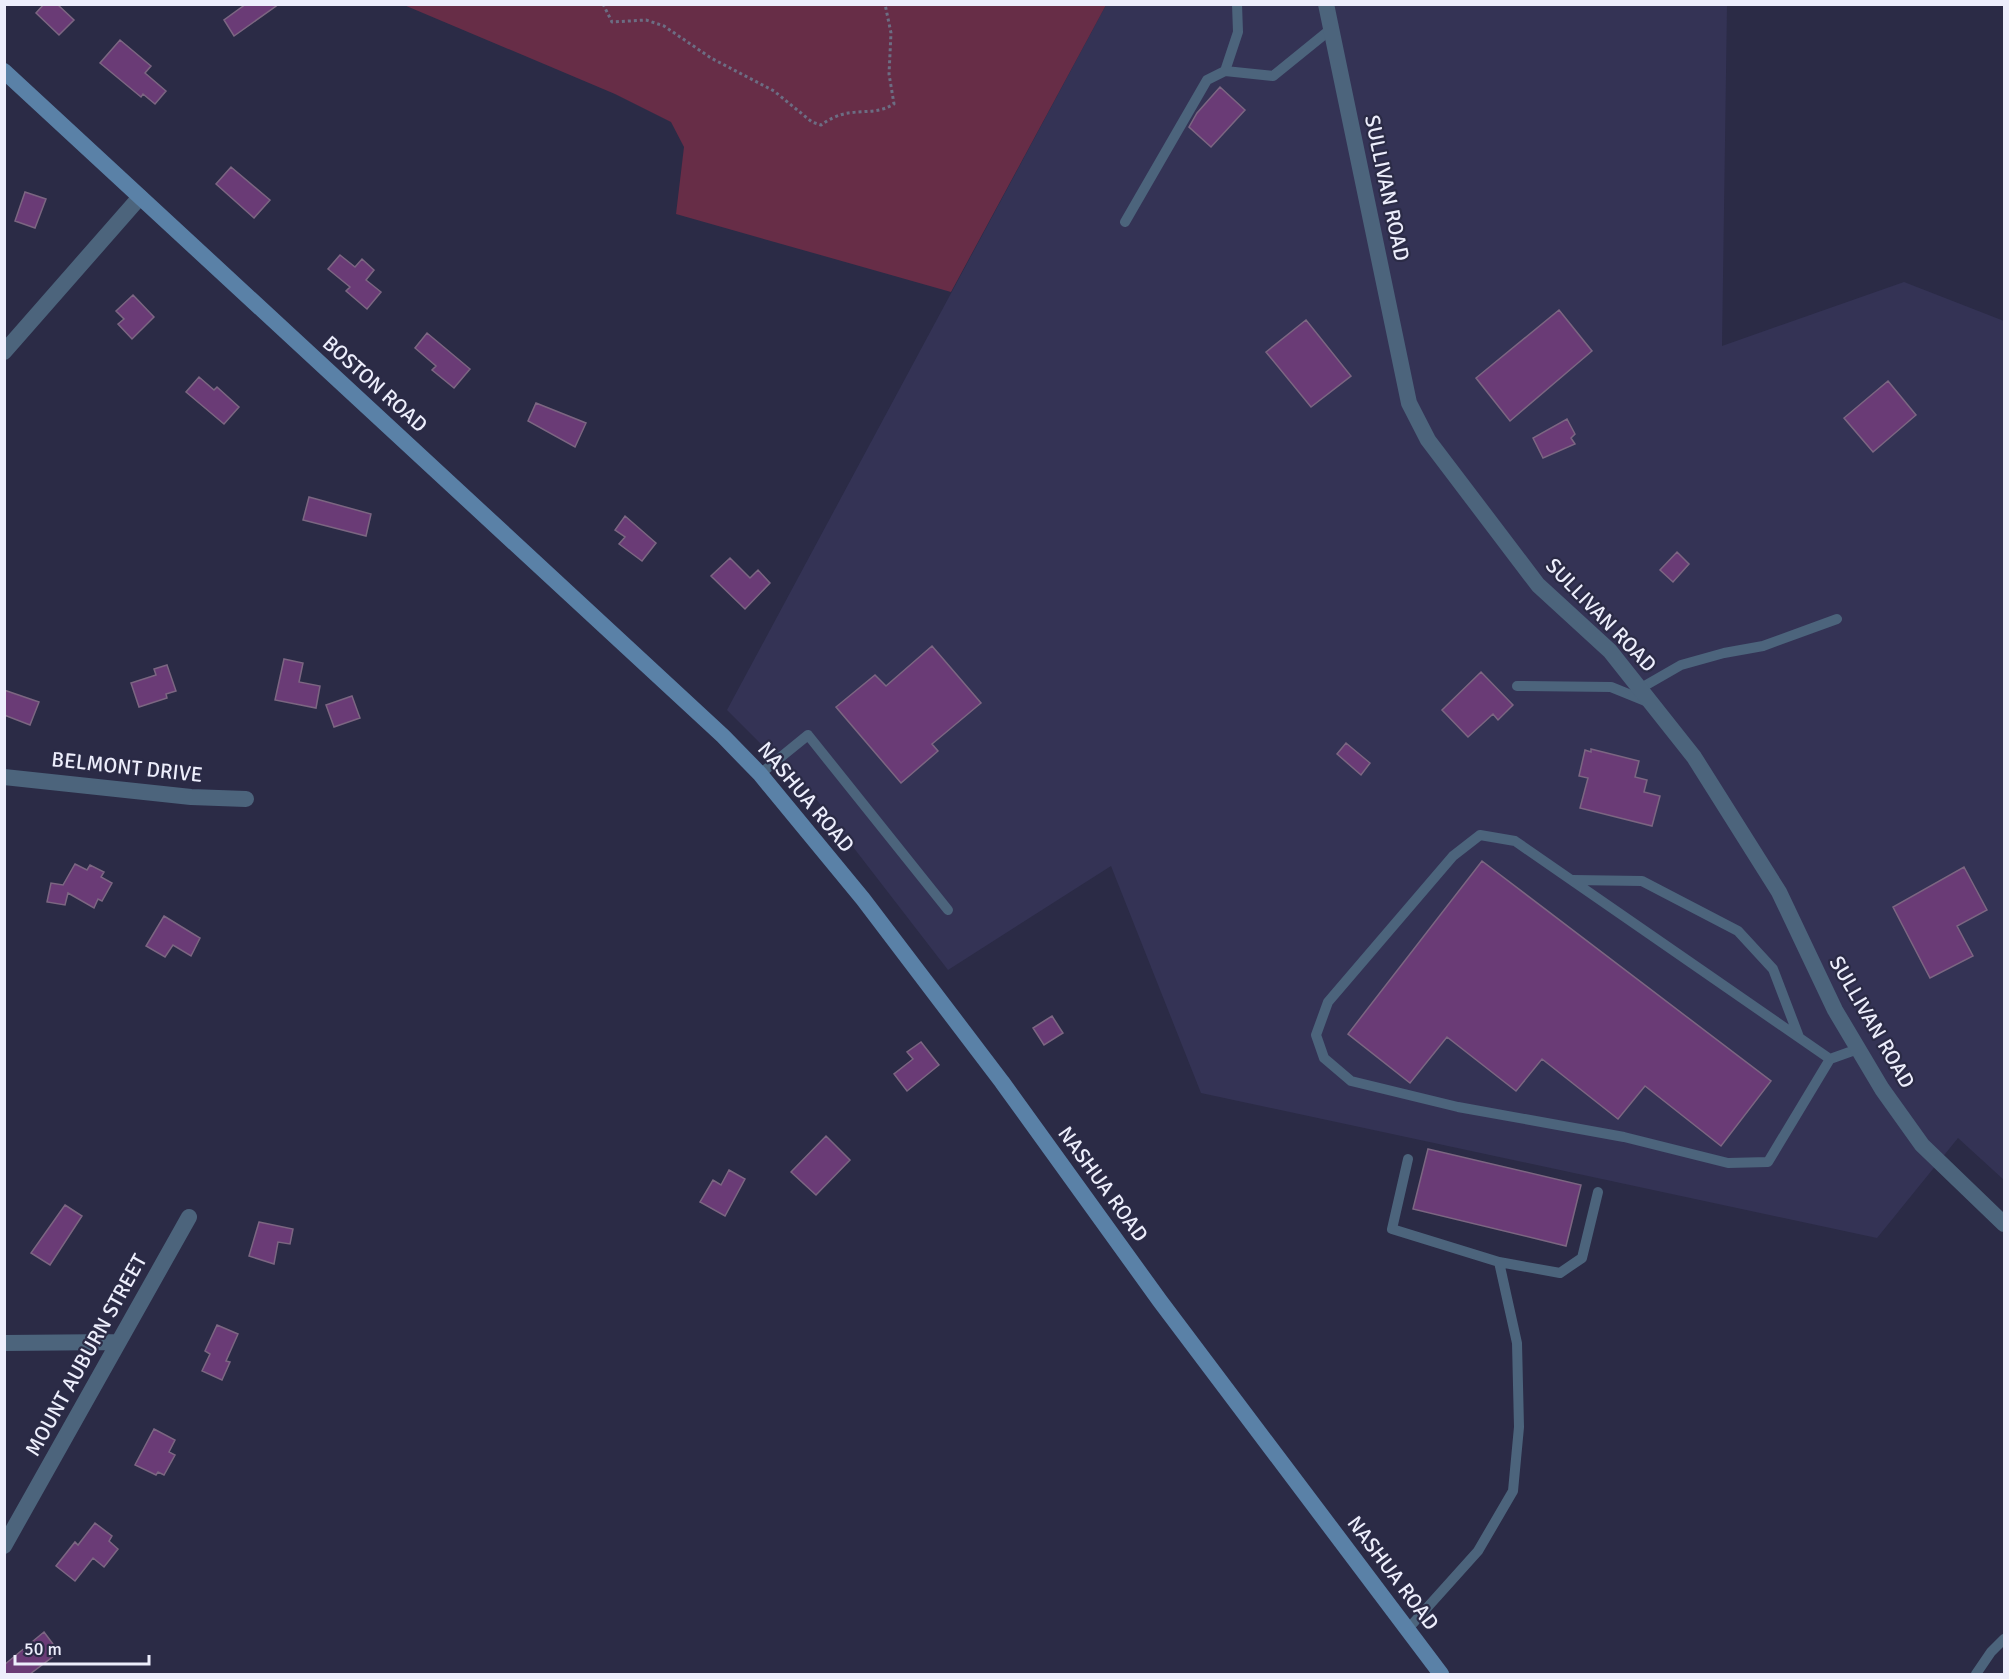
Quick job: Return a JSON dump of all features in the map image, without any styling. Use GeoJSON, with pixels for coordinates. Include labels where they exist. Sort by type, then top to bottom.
{"type":"FeatureCollection","features":[{"type":"Feature","properties":{"kind":"main road","name":"BOSTON ROAD"},"geometry":{"type":"LineString","coordinates":[[4,70],[716,730]]}},
{"type":"Feature","properties":{"kind":"main road","name":"NASHUA ROAD"},"geometry":{"type":"LineString","coordinates":[[716,730],[760,774],[863,899],[1002,1082],[1160,1301],[1441,1674]]}},
{"type":"Feature","properties":{"kind":"street","name":"SULLIVAN ROAD"},"geometry":{"type":"LineString","coordinates":[[1326,4],[1409,403],[1428,440],[1538,585],[1610,651],[1694,757],[1779,892],[1835,1011],[1882,1089],[1922,1145],[2004,1224]]}},
{"type":"Feature","properties":{"kind":"street"},"geometry":{"type":"LineString","coordinates":[[4,352],[140,197]]}},
{"type":"Feature","properties":{"kind":"street","name":"BELMONT DRIVE"},"geometry":{"type":"LineString","coordinates":[[4,777],[191,797],[246,799]]}},
{"type":"Feature","properties":{"kind":"street","name":"MOUNT AUBURN STREET"},"geometry":{"type":"LineString","coordinates":[[4,1546],[189,1217]]}},
{"type":"Feature","properties":{"kind":"street"},"geometry":{"type":"LineString","coordinates":[[4,1343],[117,1342]]}},
{"type":"Feature","properties":{"kind":"lane"},"geometry":{"type":"LineString","coordinates":[[1226,71],[1238,32],[1237,4]]}},
{"type":"Feature","properties":{"kind":"lane"},"geometry":{"type":"LineString","coordinates":[[1125,222],[1207,80],[1226,71],[1273,76],[1331,29]]}},
{"type":"Feature","properties":{"kind":"lane"},"geometry":{"type":"LineString","coordinates":[[1641,688],[1681,665],[1724,653],[1763,646],[1837,619]]}},
{"type":"Feature","properties":{"kind":"lane"},"geometry":{"type":"LineString","coordinates":[[1516,686],[1611,687],[1654,705]]}},
{"type":"Feature","properties":{"kind":"lane"},"geometry":{"type":"LineString","coordinates":[[760,774],[808,735],[948,910]]}},
{"type":"Feature","properties":{"kind":"lane"},"geometry":{"type":"LineString","coordinates":[[1830,1059],[1515,841],[1480,835],[1453,856],[1328,1002],[1316,1035],[1324,1058],[1351,1081],[1458,1107],[1624,1137],[1728,1163],[1768,1162],[1830,1059],[1858,1049]]}},
{"type":"Feature","properties":{"kind":"lane"},"geometry":{"type":"LineString","coordinates":[[1572,880],[1642,881],[1738,931],[1773,969],[1799,1038]]}},
{"type":"Feature","properties":{"kind":"lane"},"geometry":{"type":"LineString","coordinates":[[1408,1159],[1392,1229],[1499,1262],[1560,1272],[1582,1258],[1598,1192]]}},
{"type":"Feature","properties":{"kind":"lane"},"geometry":{"type":"LineString","coordinates":[[1407,1629],[1478,1551],[1513,1491],[1519,1427],[1517,1343],[1499,1262]]}},
{"type":"Feature","properties":{"kind":"lane"},"geometry":{"type":"LineString","coordinates":[[1977,1674],[1991,1652],[2004,1639]]}},
{"type":"Feature","properties":{"kind":"path"},"geometry":{"type":"LineString","coordinates":[[603,4],[612,22],[646,20],[664,26],[711,58],[774,91],[812,122],[821,125],[834,116],[850,111],[885,109],[894,104],[889,74],[891,33],[885,4]]}},
{"type":"Feature","properties":{"kind":"shaded area"},"geometry":{"type":"Polygon","coordinates":[[[404,5],[1106,5],[951,292],[676,214],[684,147],[671,122],[615,94],[404,5]]]}},
{"type":"Feature","properties":{"kind":"shaded area"},"geometry":{"type":"Polygon","coordinates":[[[1106,5],[1727,5],[1722,346],[1904,282],[2004,321],[2004,1180],[1958,1138],[1877,1238],[1201,1093],[1111,866],[948,970],[816,799],[727,710],[1106,5]]]}},
{"type":"Feature","properties":{"kind":"building"},"geometry":{"type":"Polygon","coordinates":[[[44,4],[57,4],[74,20],[59,35],[36,13],[44,4]]]}},
{"type":"Feature","properties":{"kind":"building"},"geometry":{"type":"Polygon","coordinates":[[[246,4],[279,4],[234,36],[224,20],[246,4]]]}},
{"type":"Feature","properties":{"kind":"building"},"geometry":{"type":"Polygon","coordinates":[[[120,40],[151,66],[145,73],[166,91],[155,104],[143,94],[141,97],[100,63],[120,40]]]}},
{"type":"Feature","properties":{"kind":"building"},"geometry":{"type":"Polygon","coordinates":[[[1220,87],[1245,110],[1211,147],[1189,127],[1197,113],[1220,87]]]}},
{"type":"Feature","properties":{"kind":"building"},"geometry":{"type":"Polygon","coordinates":[[[231,167],[270,200],[254,218],[216,184],[231,167]]]}},
{"type":"Feature","properties":{"kind":"building"},"geometry":{"type":"Polygon","coordinates":[[[25,192],[46,199],[35,228],[15,221],[25,192]]]}},
{"type":"Feature","properties":{"kind":"building"},"geometry":{"type":"Polygon","coordinates":[[[340,255],[355,267],[362,259],[374,270],[366,280],[381,292],[367,309],[346,291],[350,287],[328,269],[340,255]]]}},
{"type":"Feature","properties":{"kind":"building"},"geometry":{"type":"Polygon","coordinates":[[[133,295],[154,317],[132,339],[118,324],[124,319],[116,311],[133,295]]]}},
{"type":"Feature","properties":{"kind":"building"},"geometry":{"type":"Polygon","coordinates":[[[1559,310],[1592,351],[1510,421],[1476,378],[1559,310]]]}},
{"type":"Feature","properties":{"kind":"building"},"geometry":{"type":"Polygon","coordinates":[[[1306,320],[1351,376],[1311,407],[1266,352],[1306,320]]]}},
{"type":"Feature","properties":{"kind":"building"},"geometry":{"type":"Polygon","coordinates":[[[427,333],[470,369],[454,388],[432,370],[436,366],[415,348],[427,333]]]}},
{"type":"Feature","properties":{"kind":"building"},"geometry":{"type":"Polygon","coordinates":[[[199,377],[214,390],[217,387],[239,407],[224,424],[186,392],[199,377]]]}},
{"type":"Feature","properties":{"kind":"building"},"geometry":{"type":"Polygon","coordinates":[[[1888,381],[1916,415],[1873,452],[1844,418],[1888,381]]]}},
{"type":"Feature","properties":{"kind":"building"},"geometry":{"type":"Polygon","coordinates":[[[536,403],[586,423],[575,447],[528,421],[536,403]]]}},
{"type":"Feature","properties":{"kind":"building"},"geometry":{"type":"Polygon","coordinates":[[[1567,419],[1575,434],[1571,438],[1575,444],[1543,458],[1533,438],[1567,419]]]}},
{"type":"Feature","properties":{"kind":"building"},"geometry":{"type":"Polygon","coordinates":[[[309,497],[371,514],[366,536],[303,520],[309,497]]]}},
{"type":"Feature","properties":{"kind":"building"},"geometry":{"type":"Polygon","coordinates":[[[625,516],[656,543],[642,561],[619,544],[625,537],[615,530],[625,516]]]}},
{"type":"Feature","properties":{"kind":"building"},"geometry":{"type":"Polygon","coordinates":[[[1677,552],[1689,564],[1673,582],[1660,570],[1677,552]]]}},
{"type":"Feature","properties":{"kind":"building"},"geometry":{"type":"Polygon","coordinates":[[[730,558],[750,578],[758,570],[770,583],[745,609],[711,576],[730,558]]]}},
{"type":"Feature","properties":{"kind":"building"},"geometry":{"type":"Polygon","coordinates":[[[932,646],[981,703],[932,744],[938,751],[901,783],[836,707],[875,675],[886,686],[932,646]]]}},
{"type":"Feature","properties":{"kind":"building"},"geometry":{"type":"Polygon","coordinates":[[[284,659],[303,663],[299,682],[320,686],[316,708],[275,700],[284,659]]]}},
{"type":"Feature","properties":{"kind":"building"},"geometry":{"type":"Polygon","coordinates":[[[167,665],[176,691],[166,694],[167,698],[139,707],[131,683],[156,675],[154,669],[167,665]]]}},
{"type":"Feature","properties":{"kind":"building"},"geometry":{"type":"Polygon","coordinates":[[[1481,672],[1513,705],[1498,720],[1493,714],[1468,737],[1442,710],[1481,672]]]}},
{"type":"Feature","properties":{"kind":"building"},"geometry":{"type":"Polygon","coordinates":[[[4,690],[39,702],[30,725],[4,715],[4,690]]]}},
{"type":"Feature","properties":{"kind":"building"},"geometry":{"type":"Polygon","coordinates":[[[352,696],[360,718],[334,727],[326,705],[352,696]]]}},
{"type":"Feature","properties":{"kind":"building"},"geometry":{"type":"Polygon","coordinates":[[[1346,743],[1370,763],[1361,775],[1337,754],[1346,743]]]}},
{"type":"Feature","properties":{"kind":"building"},"geometry":{"type":"Polygon","coordinates":[[[1591,749],[1639,761],[1635,777],[1647,780],[1644,792],[1660,796],[1652,826],[1580,808],[1588,778],[1579,776],[1585,750],[1591,752],[1591,749]]]}},
{"type":"Feature","properties":{"kind":"building"},"geometry":{"type":"Polygon","coordinates":[[[1482,861],[1771,1081],[1721,1146],[1645,1086],[1618,1119],[1542,1059],[1516,1091],[1447,1037],[1410,1083],[1348,1034],[1482,861]]]}},
{"type":"Feature","properties":{"kind":"building"},"geometry":{"type":"Polygon","coordinates":[[[75,864],[87,870],[90,865],[104,872],[101,877],[112,883],[102,901],[98,899],[94,908],[68,893],[65,905],[47,902],[51,883],[63,885],[75,864]]]}},
{"type":"Feature","properties":{"kind":"building"},"geometry":{"type":"Polygon","coordinates":[[[1964,867],[1987,910],[1957,926],[1973,956],[1930,978],[1893,907],[1964,867]]]}},
{"type":"Feature","properties":{"kind":"building"},"geometry":{"type":"Polygon","coordinates":[[[164,916],[200,938],[191,956],[173,945],[165,957],[146,946],[164,916]]]}},
{"type":"Feature","properties":{"kind":"building"},"geometry":{"type":"Polygon","coordinates":[[[1052,1016],[1063,1033],[1044,1045],[1033,1028],[1052,1016]]]}},
{"type":"Feature","properties":{"kind":"building"},"geometry":{"type":"Polygon","coordinates":[[[921,1042],[939,1065],[907,1091],[894,1074],[913,1059],[907,1052],[921,1042]]]}},
{"type":"Feature","properties":{"kind":"building"},"geometry":{"type":"Polygon","coordinates":[[[826,1136],[850,1160],[816,1195],[791,1172],[826,1136]]]}},
{"type":"Feature","properties":{"kind":"building"},"geometry":{"type":"Polygon","coordinates":[[[1428,1149],[1581,1185],[1566,1246],[1413,1209],[1428,1149]]]}},
{"type":"Feature","properties":{"kind":"building"},"geometry":{"type":"Polygon","coordinates":[[[729,1170],[745,1179],[725,1216],[700,1202],[713,1180],[721,1185],[729,1170]]]}},
{"type":"Feature","properties":{"kind":"building"},"geometry":{"type":"Polygon","coordinates":[[[65,1205],[82,1216],[50,1265],[31,1253],[65,1205]]]}},
{"type":"Feature","properties":{"kind":"building"},"geometry":{"type":"Polygon","coordinates":[[[259,1222],[293,1229],[290,1244],[278,1242],[274,1264],[249,1256],[259,1222]]]}},
{"type":"Feature","properties":{"kind":"building"},"geometry":{"type":"Polygon","coordinates":[[[217,1325],[238,1334],[226,1361],[230,1362],[222,1380],[202,1371],[210,1354],[205,1351],[217,1325]]]}},
{"type":"Feature","properties":{"kind":"building"},"geometry":{"type":"Polygon","coordinates":[[[154,1429],[175,1440],[169,1452],[175,1455],[164,1475],[158,1472],[156,1475],[135,1465],[154,1429]]]}},
{"type":"Feature","properties":{"kind":"building"},"geometry":{"type":"Polygon","coordinates":[[[95,1523],[112,1536],[109,1541],[118,1549],[104,1567],[93,1558],[75,1581],[56,1566],[75,1542],[78,1545],[95,1523]]]}},
{"type":"Feature","properties":{"kind":"building"},"geometry":{"type":"Polygon","coordinates":[[[44,1632],[59,1652],[30,1674],[4,1674],[4,1665],[44,1632]]]}}]}
